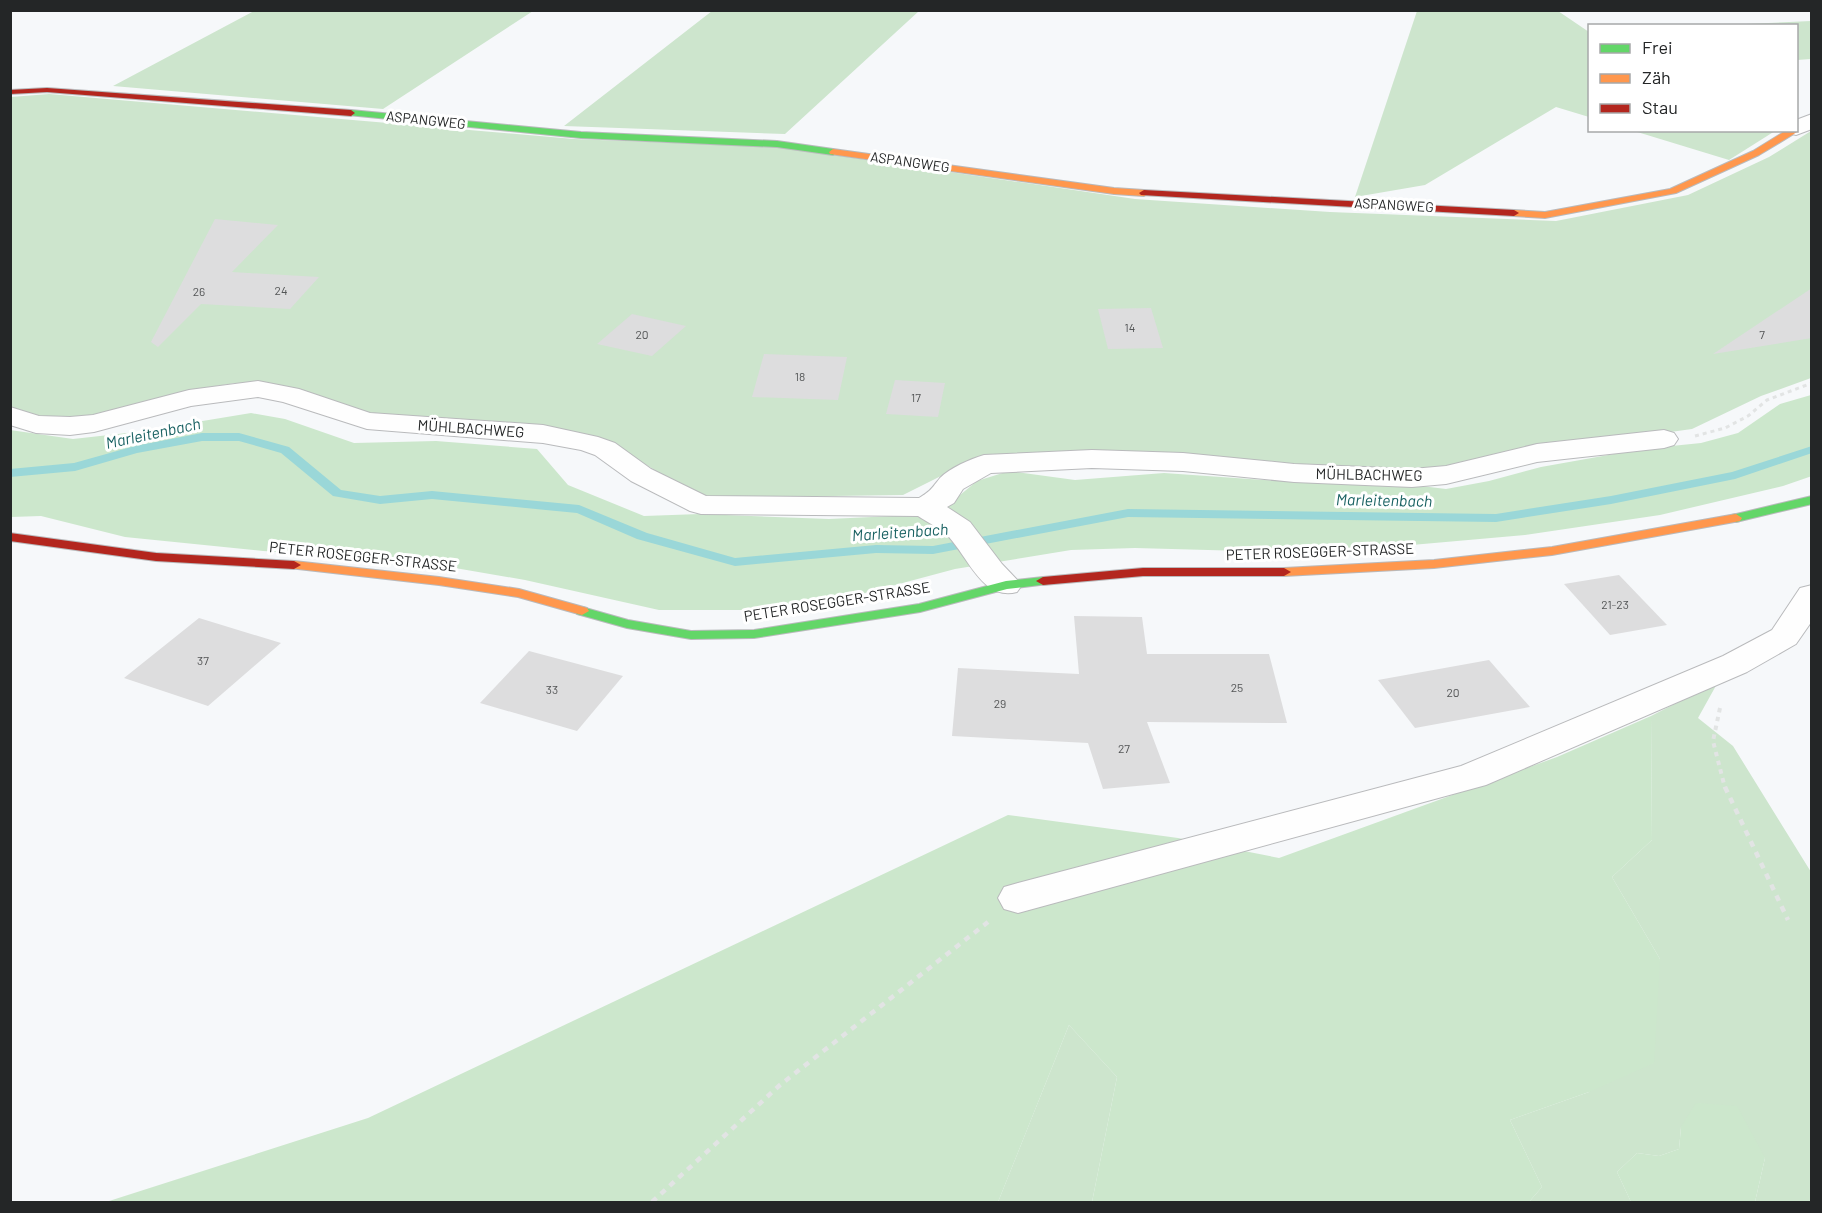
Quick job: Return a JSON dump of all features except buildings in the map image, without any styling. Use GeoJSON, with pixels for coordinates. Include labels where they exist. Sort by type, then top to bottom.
{"type":"FeatureCollection","features":[{"type":"Feature","properties":{"kind":"street","name":"ASPANGWEG"},"geometry":{"type":"LineString","coordinates":[[10,92],[47,90],[346,112],[580,135],[777,144],[1114,191],[1545,215],[1673,191],[1756,153],[1792,132]]}},
{"type":"Feature","properties":{"kind":"street","name":"ASPANGWEG"},"geometry":{"type":"LineString","coordinates":[[1798,128],[1812,120]]}},
{"type":"Feature","properties":{"kind":"street","name":"MÜHLBACHWEG"},"geometry":{"type":"LineString","coordinates":[[10,415],[36,424],[70,426],[94,423],[189,398],[258,389],[289,395],[367,421],[543,434],[588,443],[605,449],[641,475],[701,506],[925,507],[943,497],[952,483],[984,464],[1103,459],[1183,462],[1294,473],[1412,478],[1456,473],[1537,453],[1664,439]]}},
{"type":"Feature","properties":{"kind":"street","name":"PETER ROSEGGER-STRASSE"},"geometry":{"type":"LineString","coordinates":[[10,537],[156,557],[280,564],[439,581],[519,593],[627,624],[691,635],[754,634],[920,608],[1006,585],[1143,572],[1289,572],[1434,564],[1552,551],[1762,513],[1812,500]]}},
{"type":"Feature","properties":{"kind":"street"},"geometry":{"type":"LineString","coordinates":[[925,507],[959,529],[1006,585]]}},
{"type":"Feature","properties":{"kind":"street"},"geometry":{"type":"LineString","coordinates":[[1018,898],[1473,776],[1726,667],[1784,637],[1812,595]]}},
{"type":"Feature","properties":{"kind":"path"},"geometry":{"type":"LineString","coordinates":[[1664,439],[1696,436],[1725,428],[1748,416],[1767,400],[1812,383]]}},
{"type":"Feature","properties":{"kind":"path"},"geometry":{"type":"LineString","coordinates":[[1726,667],[1728,687],[1719,710],[1713,741],[1725,788],[1788,920]]}},
{"type":"Feature","properties":{"kind":"path"},"geometry":{"type":"LineString","coordinates":[[652,1203],[780,1084],[1018,898]]}},
{"type":"Feature","properties":{"kind":"green space"},"geometry":{"type":"Polygon","coordinates":[[[254,11],[533,11],[383,109],[113,86],[254,11]]]}},
{"type":"Feature","properties":{"kind":"green space"},"geometry":{"type":"Polygon","coordinates":[[[712,11],[919,11],[785,134],[564,126],[712,11]]]}},
{"type":"Feature","properties":{"kind":"green space"},"geometry":{"type":"Polygon","coordinates":[[[1417,11],[1558,11],[1588,31],[1588,117],[1556,107],[1425,185],[1355,197],[1417,11]]]}},
{"type":"Feature","properties":{"kind":"green space"},"geometry":{"type":"Polygon","coordinates":[[[1811,21],[1811,59],[1798,60],[1798,24],[1745,24],[1811,21]]]}},
{"type":"Feature","properties":{"kind":"green space"},"geometry":{"type":"Polygon","coordinates":[[[49,94],[574,139],[779,147],[1135,199],[1330,212],[1556,221],[1688,195],[1769,157],[1811,131],[1811,378],[1761,396],[1692,429],[1505,455],[1438,470],[1338,471],[1155,452],[1038,456],[965,464],[903,495],[701,498],[615,446],[376,416],[295,389],[236,383],[190,390],[95,418],[34,417],[11,408],[11,97],[49,94]]]}},
{"type":"Feature","properties":{"kind":"green space"},"geometry":{"type":"Polygon","coordinates":[[[1637,132],[1773,132],[1729,160],[1637,132]]]}},
{"type":"Feature","properties":{"kind":"green space"},"geometry":{"type":"Polygon","coordinates":[[[1811,395],[1812,476],[1783,486],[1660,515],[1525,535],[1321,553],[1135,548],[1071,550],[955,569],[854,596],[751,610],[659,610],[525,580],[403,559],[263,551],[125,537],[41,516],[11,517],[10,430],[73,439],[136,432],[251,413],[285,419],[354,443],[436,441],[537,449],[568,485],[644,516],[700,514],[829,519],[914,515],[943,509],[977,481],[1009,471],[1075,480],[1164,473],[1264,480],[1397,483],[1446,489],[1489,481],[1541,467],[1642,449],[1701,443],[1738,433],[1780,404],[1811,395]]]}},
{"type":"Feature","properties":{"kind":"green space"},"geometry":{"type":"Polygon","coordinates":[[[1718,682],[1698,718],[1733,746],[1811,872],[1811,1202],[1755,1202],[1765,1158],[1681,1127],[1679,1149],[1659,1156],[1637,1153],[1617,1172],[1631,1202],[1529,1202],[1542,1187],[1510,1120],[1589,1092],[1660,959],[1612,877],[1652,840],[1651,716],[1718,682]]]}},
{"type":"Feature","properties":{"kind":"green space"},"geometry":{"type":"Polygon","coordinates":[[[1651,716],[1652,840],[1612,877],[1660,959],[1654,1063],[1589,1092],[1510,1120],[1542,1187],[1529,1202],[1092,1202],[1117,1077],[1069,1025],[998,1202],[106,1202],[368,1118],[1008,815],[1178,838],[1279,858],[1557,757],[1651,716]]]}},
{"type":"Feature","properties":{"kind":"green space"},"geometry":{"type":"Polygon","coordinates":[[[1069,1025],[1117,1077],[1092,1202],[998,1202],[1069,1025]]]}},
{"type":"Feature","properties":{"kind":"green space"},"geometry":{"type":"Polygon","coordinates":[[[1696,1103],[1737,1106],[1765,1158],[1755,1202],[1631,1202],[1617,1172],[1637,1153],[1659,1156],[1679,1149],[1681,1127],[1696,1103]]]}},
{"type":"Feature","properties":{"kind":"waterway","name":"Marleitenbach"},"geometry":{"type":"LineString","coordinates":[[10,473],[75,467],[135,450],[202,437],[239,437],[285,450],[337,493],[380,500],[432,495],[579,509],[642,536],[735,562],[876,549],[933,550],[1128,513],[1496,518],[1611,500],[1735,475],[1812,449]]}},
{"type":"Feature","properties":{"kind":"traffic: fast"},"geometry":{"type":"LineString","coordinates":[[351,113],[581,135],[777,144],[833,152]]}},
{"type":"Feature","properties":{"kind":"traffic: fast"},"geometry":{"type":"LineString","coordinates":[[1736,518],[1812,500]]}},
{"type":"Feature","properties":{"kind":"traffic: fast"},"geometry":{"type":"LineString","coordinates":[[582,611],[627,624],[691,635],[754,634],[920,608],[1006,585],[1043,581]]}},
{"type":"Feature","properties":{"kind":"traffic: slow"},"geometry":{"type":"LineString","coordinates":[[1514,213],[1545,215],[1673,191],[1756,153],[1791,132]]}},
{"type":"Feature","properties":{"kind":"traffic: slow"},"geometry":{"type":"LineString","coordinates":[[833,152],[1114,191],[1144,193]]}},
{"type":"Feature","properties":{"kind":"traffic: slow"},"geometry":{"type":"LineString","coordinates":[[1284,572],[1434,564],[1552,551],[1736,518]]}},
{"type":"Feature","properties":{"kind":"traffic: slow"},"geometry":{"type":"LineString","coordinates":[[294,565],[439,581],[519,593],[582,611]]}},
{"type":"Feature","properties":{"kind":"traffic: jam"},"geometry":{"type":"LineString","coordinates":[[10,92],[47,90],[351,113]]}},
{"type":"Feature","properties":{"kind":"traffic: jam"},"geometry":{"type":"LineString","coordinates":[[1144,193],[1514,213]]}},
{"type":"Feature","properties":{"kind":"traffic: jam"},"geometry":{"type":"LineString","coordinates":[[10,537],[156,557],[294,565]]}},
{"type":"Feature","properties":{"kind":"traffic: jam"},"geometry":{"type":"LineString","coordinates":[[1043,581],[1143,572],[1284,572]]}}]}
